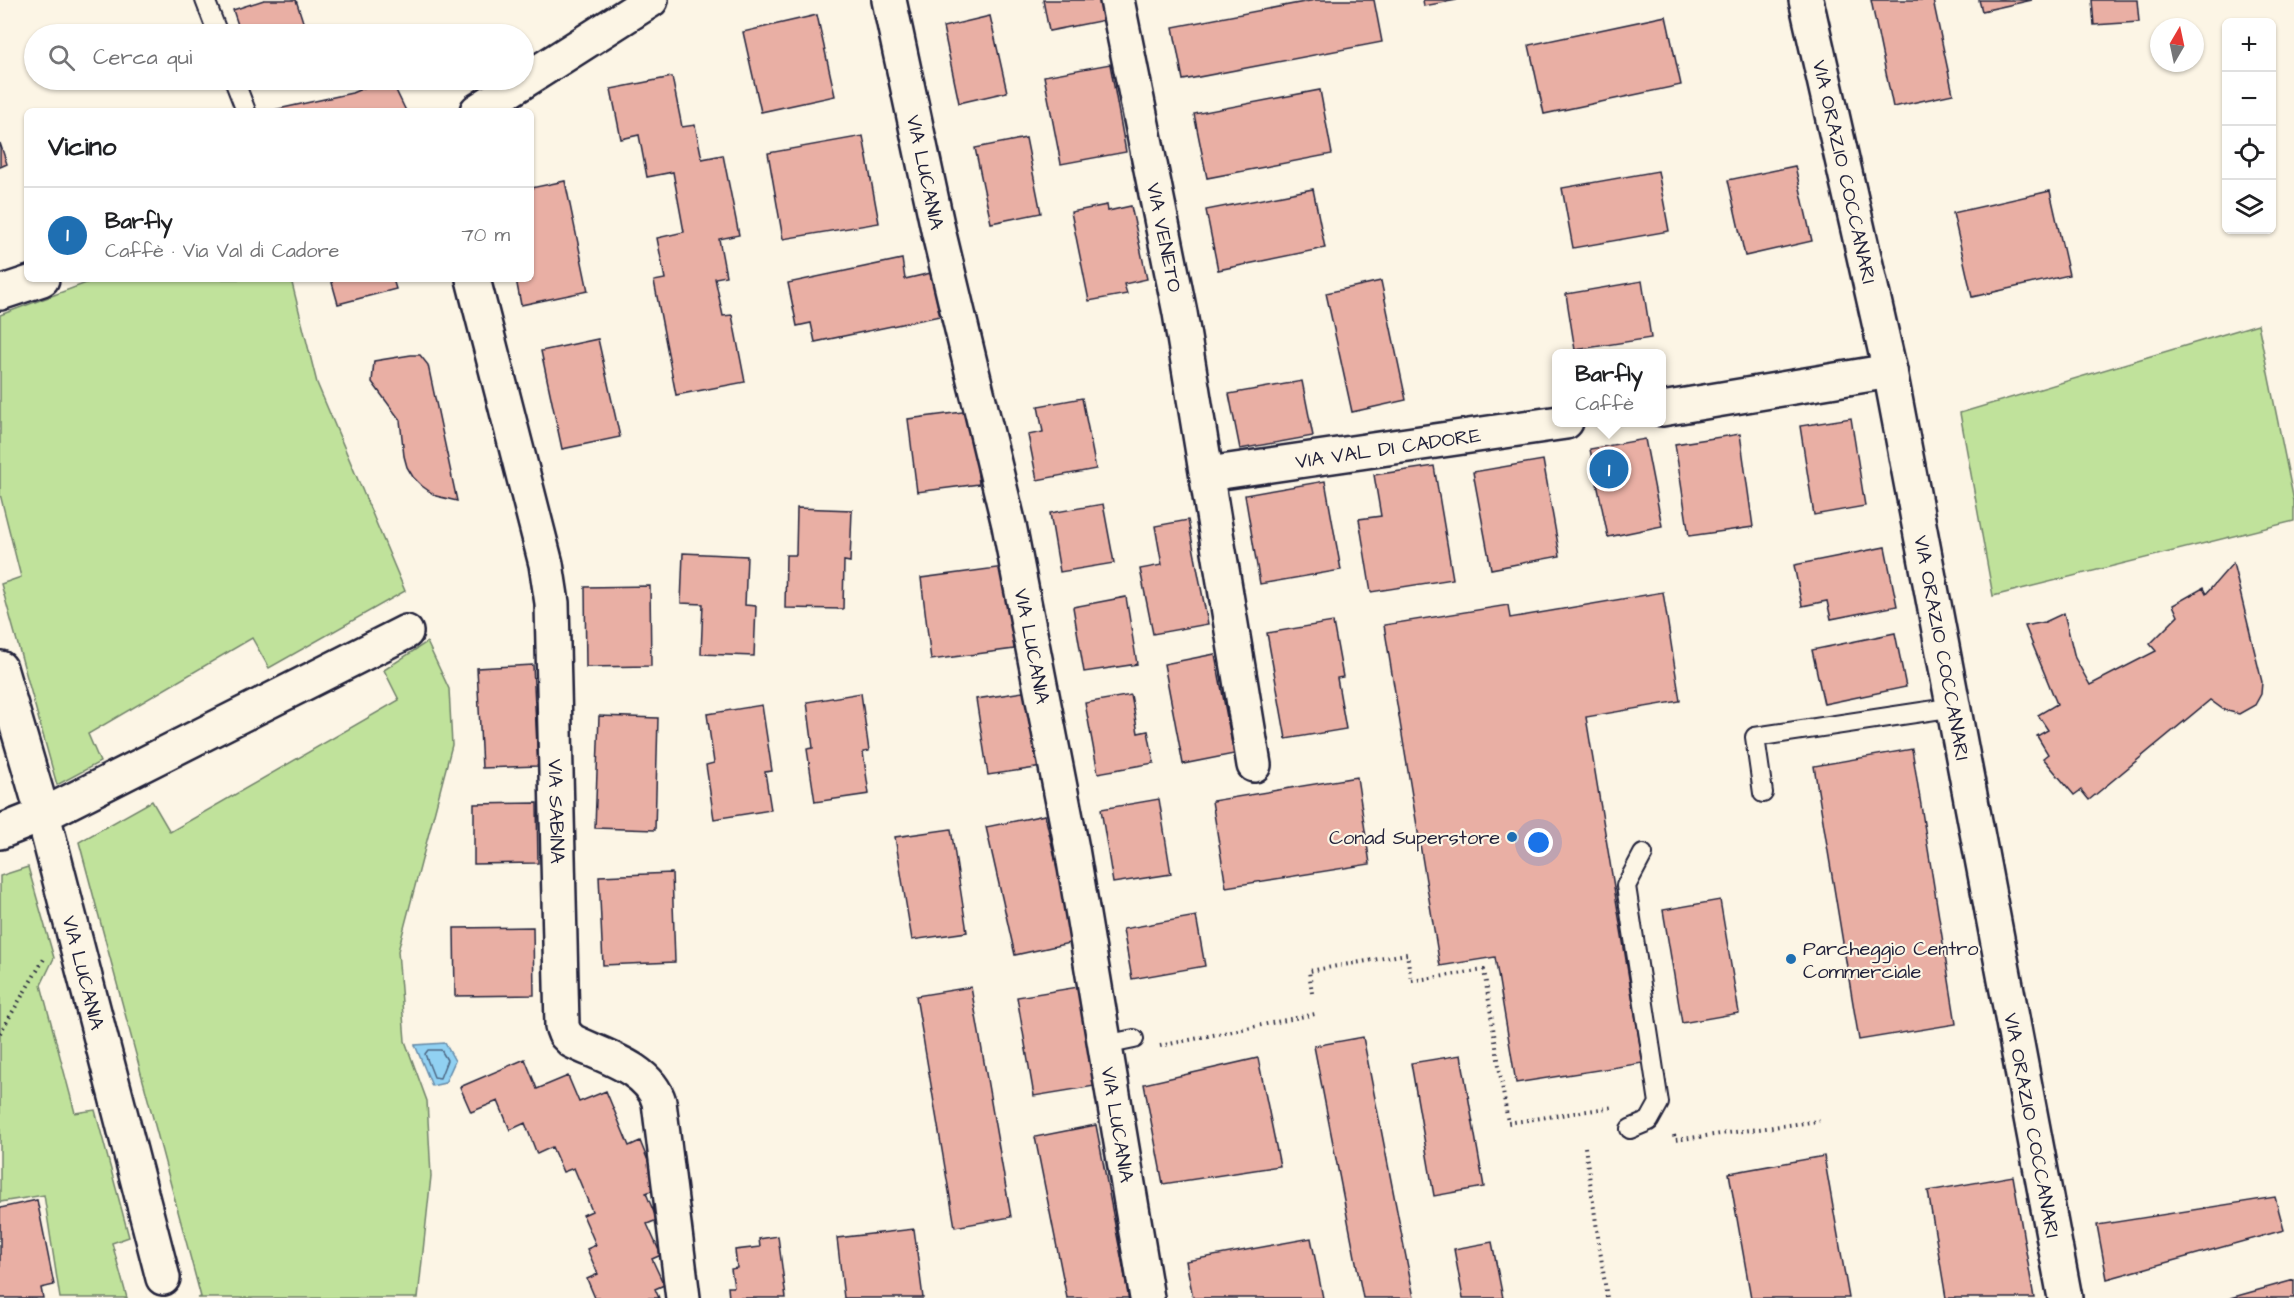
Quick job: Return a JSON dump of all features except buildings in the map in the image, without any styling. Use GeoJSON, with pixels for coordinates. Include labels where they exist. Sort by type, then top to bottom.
{"type":"FeatureCollection","features":[{"type":"Feature","properties":{"kind":"street"},"geometry":{"type":"LineString","coordinates":[[534,75],[651,0]]}},
{"type":"Feature","properties":{"kind":"street","name":"VIA LUCANIA"},"geometry":{"type":"LineString","coordinates":[[889,0],[939,234],[1009,525],[1072,849],[1120,1042],[1147,1298]]}},
{"type":"Feature","properties":{"kind":"street","name":"VIA VENETO"},"geometry":{"type":"LineString","coordinates":[[1117,0],[1180,313],[1254,765]]}},
{"type":"Feature","properties":{"kind":"street","name":"VIA ORAZIO COCCANARI"},"geometry":{"type":"LineString","coordinates":[[1806,0],[1825,75],[1890,371],[2065,1298]]}},
{"type":"Feature","properties":{"kind":"street"},"geometry":{"type":"LineString","coordinates":[[482,108],[510,90]]}},
{"type":"Feature","properties":{"kind":"street"},"geometry":{"type":"LineString","coordinates":[[0,293],[33,282]]}},
{"type":"Feature","properties":{"kind":"street","name":"VIA SABINA"},"geometry":{"type":"LineString","coordinates":[[474,282],[546,564],[552,603],[562,1026],[565,1034],[572,1041],[632,1070],[645,1079],[655,1091],[659,1102],[683,1298]]}},
{"type":"Feature","properties":{"kind":"street"},"geometry":{"type":"LineString","coordinates":[[1666,408],[1890,371]]}},
{"type":"Feature","properties":{"kind":"street","name":"VIA VAL DI CADORE"},"geometry":{"type":"LineString","coordinates":[[1208,474],[1552,425]]}},
{"type":"Feature","properties":{"kind":"street"},"geometry":{"type":"LineString","coordinates":[[0,831],[43,815],[406,632]]}},
{"type":"Feature","properties":{"kind":"street","name":"VIA LUCANIA"},"geometry":{"type":"LineString","coordinates":[[0,668],[43,815],[163,1278]]}},
{"type":"Feature","properties":{"kind":"lane"},"geometry":{"type":"LineString","coordinates":[[206,0],[214,24]]}},
{"type":"Feature","properties":{"kind":"lane"},"geometry":{"type":"LineString","coordinates":[[238,90],[245,108]]}},
{"type":"Feature","properties":{"kind":"lane"},"geometry":{"type":"LineString","coordinates":[[1763,793],[1755,737],[1954,707]]}},
{"type":"Feature","properties":{"kind":"lane"},"geometry":{"type":"LineString","coordinates":[[1630,1129],[1649,1121],[1659,1103],[1626,886],[1643,854]]}},
{"type":"Feature","properties":{"kind":"path"},"geometry":{"type":"LineString","coordinates":[[0,1033],[69,916]]}},
{"type":"Feature","properties":{"kind":"path"},"geometry":{"type":"LineString","coordinates":[[1312,993],[1309,971],[1407,954],[1412,981],[1484,970],[1508,1123],[1616,1107]]}},
{"type":"Feature","properties":{"kind":"path"},"geometry":{"type":"LineString","coordinates":[[1158,1047],[1315,1014]]}},
{"type":"Feature","properties":{"kind":"path"},"geometry":{"type":"LineString","coordinates":[[1673,1131],[1675,1140],[1819,1121]]}},
{"type":"Feature","properties":{"kind":"path"},"geometry":{"type":"LineString","coordinates":[[1585,1147],[1608,1298]]}},
{"type":"Feature","properties":{"kind":"green space"},"geometry":{"type":"Polygon","coordinates":[[[89,282],[292,282],[317,383],[405,591],[269,668],[252,638],[88,734],[100,762],[57,785],[1,584],[21,577],[0,494],[0,315],[89,282]]]}},
{"type":"Feature","properties":{"kind":"green space"},"geometry":{"type":"Polygon","coordinates":[[[2258,324],[2294,501],[2294,521],[1993,596],[1960,413],[2258,324]]]}},
{"type":"Feature","properties":{"kind":"green space"},"geometry":{"type":"Polygon","coordinates":[[[427,642],[449,689],[452,745],[398,951],[405,1041],[427,1101],[431,1176],[418,1298],[197,1298],[201,1297],[79,842],[152,801],[170,832],[399,700],[384,670],[427,642]]]}},
{"type":"Feature","properties":{"kind":"green space"},"geometry":{"type":"Polygon","coordinates":[[[28,867],[54,958],[41,985],[75,1113],[95,1110],[129,1237],[112,1243],[127,1298],[60,1298],[44,1195],[0,1202],[0,876],[28,867]]]}},
{"type":"Feature","properties":{"kind":"water"},"geometry":{"type":"Polygon","coordinates":[[[445,1043],[455,1061],[445,1083],[432,1086],[415,1045],[445,1043]]]}},
{"type":"Feature","properties":{"kind":"place","name":"Barfly"},"geometry":{"type":"Point","coordinates":[1609,469]}},
{"type":"Feature","properties":{"kind":"place","name":"Conad Superstore"},"geometry":{"type":"Point","coordinates":[1512,837]}},
{"type":"Feature","properties":{"kind":"place","name":"Parcheggio Centro Commerciale"},"geometry":{"type":"Point","coordinates":[1791,959]}}]}
